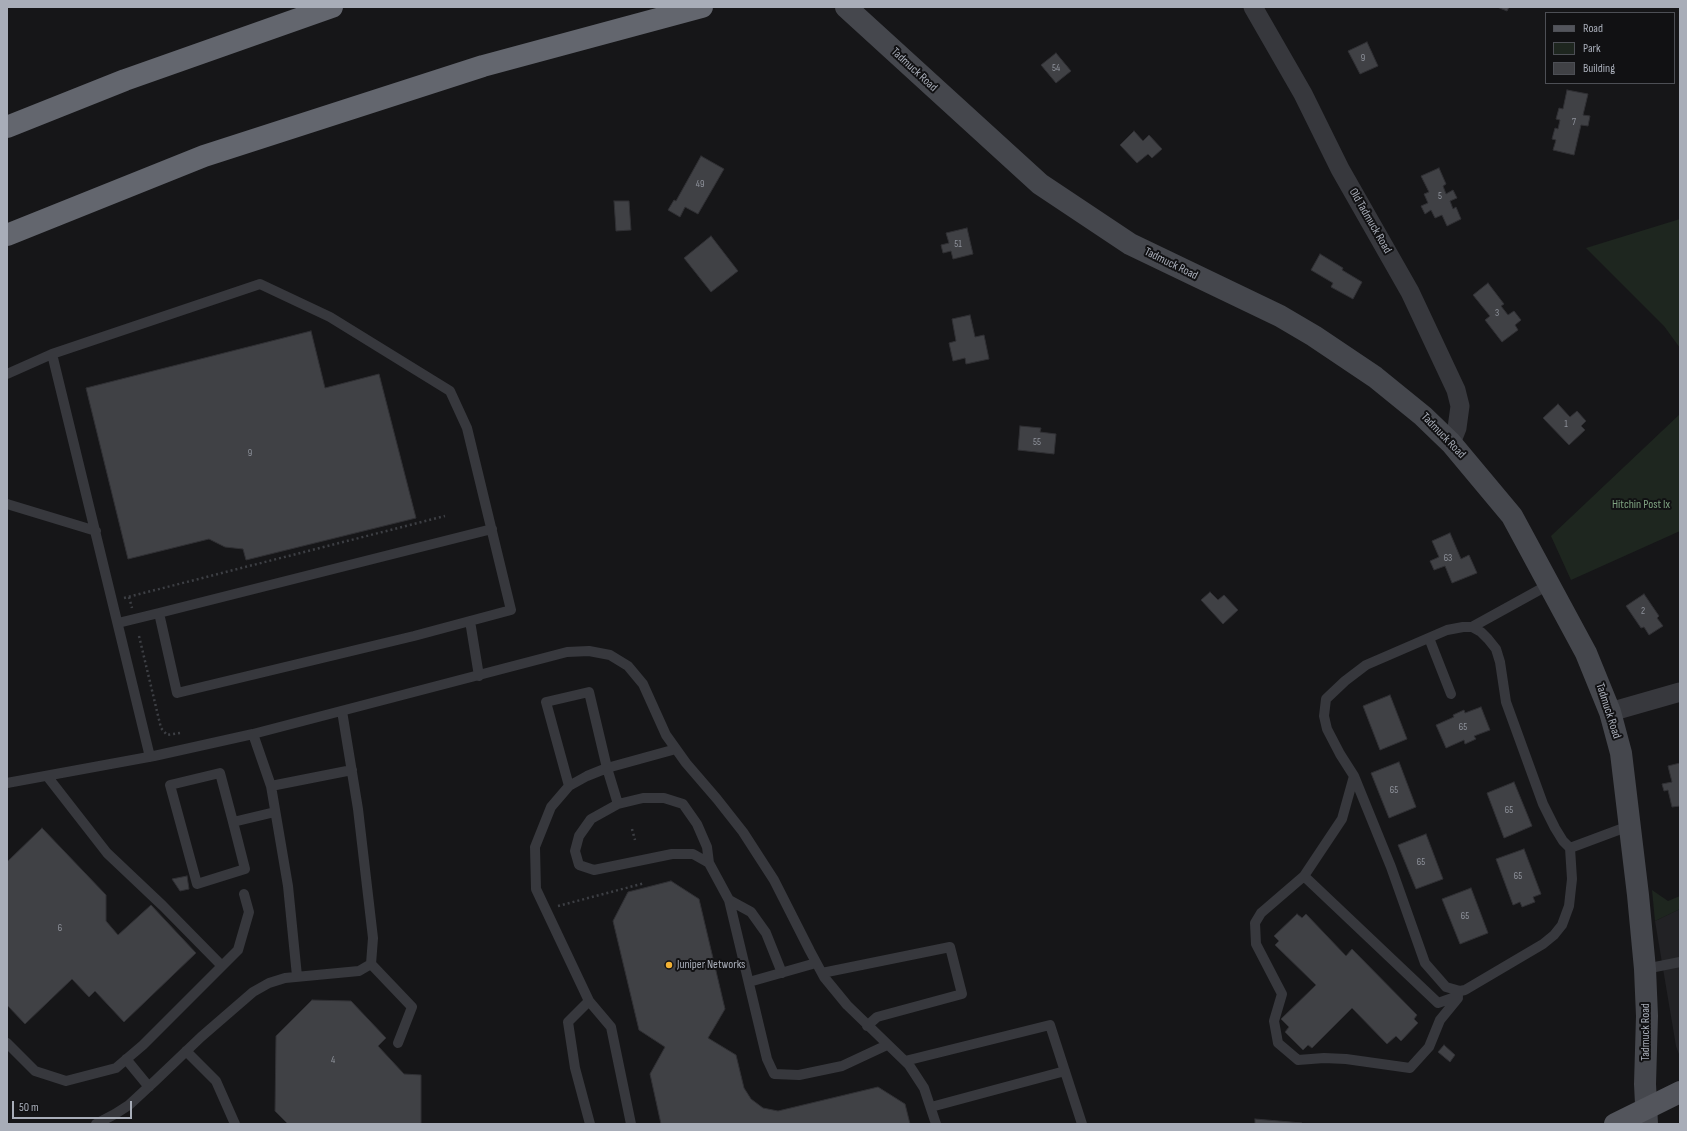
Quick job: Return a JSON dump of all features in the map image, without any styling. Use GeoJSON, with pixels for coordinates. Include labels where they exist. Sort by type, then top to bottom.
{"type":"FeatureCollection","features":[{"type":"Feature","properties":{"kind":"highway"},"geometry":{"type":"LineString","coordinates":[[7,127],[126,80],[332,7]]}},
{"type":"Feature","properties":{"kind":"highway"},"geometry":{"type":"LineString","coordinates":[[7,234],[204,156],[483,66],[702,7]]}},
{"type":"Feature","properties":{"kind":"main road"},"geometry":{"type":"LineString","coordinates":[[1615,1124],[1646,1116],[1680,1092]]}},
{"type":"Feature","properties":{"kind":"street","name":"Tadmuck Road"},"geometry":{"type":"LineString","coordinates":[[846,7],[1040,184],[1130,244],[1280,316],[1314,336],[1375,377],[1423,416],[1451,443],[1512,516],[1586,653],[1610,712],[1621,753],[1638,895],[1645,969],[1647,1016],[1646,1116]]}},
{"type":"Feature","properties":{"kind":"street","name":"Old Tadmuck Road"},"geometry":{"type":"LineString","coordinates":[[1252,7],[1303,94],[1340,169],[1410,292],[1456,390],[1460,406],[1457,428],[1451,443]]}},
{"type":"Feature","properties":{"kind":"street"},"geometry":{"type":"LineString","coordinates":[[1610,712],[1680,692]]}},
{"type":"Feature","properties":{"kind":"lane"},"geometry":{"type":"LineString","coordinates":[[7,374],[52,354],[260,284],[330,317],[450,391],[467,428],[511,610],[414,636],[177,693],[159,613]]}},
{"type":"Feature","properties":{"kind":"lane"},"geometry":{"type":"LineString","coordinates":[[52,354],[150,757]]}},
{"type":"Feature","properties":{"kind":"lane"},"geometry":{"type":"LineString","coordinates":[[7,504],[96,530]]}},
{"type":"Feature","properties":{"kind":"lane"},"geometry":{"type":"LineString","coordinates":[[118,623],[492,529]]}},
{"type":"Feature","properties":{"kind":"lane"},"geometry":{"type":"LineString","coordinates":[[1472,627],[1550,584]]}},
{"type":"Feature","properties":{"kind":"lane"},"geometry":{"type":"LineString","coordinates":[[470,621],[479,676]]}},
{"type":"Feature","properties":{"kind":"lane"},"geometry":{"type":"LineString","coordinates":[[1304,876],[1438,1003],[1459,994],[1543,944],[1554,935],[1562,925],[1572,892],[1570,848],[1555,828],[1542,804],[1506,702],[1500,662],[1496,649],[1481,632],[1472,627],[1463,626],[1447,630],[1366,665],[1345,681],[1326,699],[1324,716],[1327,729],[1354,776],[1391,867],[1425,963],[1446,987],[1459,994]]}},
{"type":"Feature","properties":{"kind":"lane"},"geometry":{"type":"LineString","coordinates":[[1429,638],[1451,694]]}},
{"type":"Feature","properties":{"kind":"lane"},"geometry":{"type":"LineString","coordinates":[[7,783],[150,757],[253,734],[567,652],[589,651],[610,655],[628,666],[643,684],[666,735],[743,832],[774,880],[822,973],[847,1005],[909,1065],[924,1088],[936,1124]]}},
{"type":"Feature","properties":{"kind":"lane"},"geometry":{"type":"LineString","coordinates":[[569,786],[546,702],[589,692],[607,768],[618,804]]}},
{"type":"Feature","properties":{"kind":"lane"},"geometry":{"type":"LineString","coordinates":[[342,711],[358,809],[373,938],[371,964],[412,1007],[398,1043]]}},
{"type":"Feature","properties":{"kind":"lane"},"geometry":{"type":"LineString","coordinates":[[253,734],[271,786],[288,886],[297,976]]}},
{"type":"Feature","properties":{"kind":"lane"},"geometry":{"type":"LineString","coordinates":[[631,1124],[611,1027],[589,1001],[536,889],[534,847],[551,807],[569,786],[587,776],[607,768],[676,749]]}},
{"type":"Feature","properties":{"kind":"lane"},"geometry":{"type":"LineString","coordinates":[[271,786],[352,770]]}},
{"type":"Feature","properties":{"kind":"lane"},"geometry":{"type":"LineString","coordinates":[[220,772],[233,822],[245,870],[197,884],[170,785],[220,772]]}},
{"type":"Feature","properties":{"kind":"lane"},"geometry":{"type":"LineString","coordinates":[[47,776],[107,853],[163,906],[222,966]]}},
{"type":"Feature","properties":{"kind":"lane"},"geometry":{"type":"LineString","coordinates":[[1354,776],[1342,819],[1304,876],[1261,913],[1255,923],[1256,944],[1282,994],[1274,1021],[1278,1043],[1298,1060],[1346,1058],[1410,1068],[1429,1047],[1440,1020],[1459,994]]}},
{"type":"Feature","properties":{"kind":"lane"},"geometry":{"type":"LineString","coordinates":[[709,863],[693,854],[672,854],[594,870],[578,865],[575,850],[579,836],[591,819],[618,804],[642,798],[664,798],[683,804],[697,824],[707,848],[709,863],[729,900],[767,1059],[774,1074],[799,1075],[842,1066],[887,1045]]}},
{"type":"Feature","properties":{"kind":"lane"},"geometry":{"type":"LineString","coordinates":[[233,822],[275,812]]}},
{"type":"Feature","properties":{"kind":"lane"},"geometry":{"type":"LineString","coordinates":[[1570,848],[1630,826]]}},
{"type":"Feature","properties":{"kind":"lane"},"geometry":{"type":"LineString","coordinates":[[7,1043],[35,1071],[66,1080],[116,1068],[143,1045],[238,950],[248,912],[244,894]]}},
{"type":"Feature","properties":{"kind":"lane"},"geometry":{"type":"LineString","coordinates":[[729,900],[751,912],[766,933],[782,972]]}},
{"type":"Feature","properties":{"kind":"lane"},"geometry":{"type":"LineString","coordinates":[[822,973],[950,947],[962,994],[877,1017],[867,1026]]}},
{"type":"Feature","properties":{"kind":"lane"},"geometry":{"type":"LineString","coordinates":[[1645,969],[1680,962]]}},
{"type":"Feature","properties":{"kind":"lane"},"geometry":{"type":"LineString","coordinates":[[749,982],[816,963]]}},
{"type":"Feature","properties":{"kind":"lane"},"geometry":{"type":"LineString","coordinates":[[96,1124],[115,1114],[149,1088],[186,1051],[253,992],[269,983],[297,976],[359,971],[371,964]]}},
{"type":"Feature","properties":{"kind":"lane"},"geometry":{"type":"LineString","coordinates":[[589,1001],[568,1022],[575,1068],[590,1124]]}},
{"type":"Feature","properties":{"kind":"lane"},"geometry":{"type":"LineString","coordinates":[[905,1061],[1050,1025],[1082,1124]]}},
{"type":"Feature","properties":{"kind":"lane"},"geometry":{"type":"LineString","coordinates":[[186,1051],[216,1081],[235,1124]]}},
{"type":"Feature","properties":{"kind":"lane"},"geometry":{"type":"LineString","coordinates":[[126,1059],[149,1088]]}},
{"type":"Feature","properties":{"kind":"lane"},"geometry":{"type":"LineString","coordinates":[[931,1107],[1065,1071]]}},
{"type":"Feature","properties":{"kind":"path"},"geometry":{"type":"LineString","coordinates":[[123,598],[445,516]]}},
{"type":"Feature","properties":{"kind":"path"},"geometry":{"type":"LineString","coordinates":[[129,597],[133,611]]}},
{"type":"Feature","properties":{"kind":"path"},"geometry":{"type":"LineString","coordinates":[[139,636],[161,728],[167,735],[180,733]]}},
{"type":"Feature","properties":{"kind":"path"},"geometry":{"type":"LineString","coordinates":[[632,829],[634,840]]}},
{"type":"Feature","properties":{"kind":"path"},"geometry":{"type":"LineString","coordinates":[[546,910],[568,902],[645,883]]}},
{"type":"Feature","properties":{"kind":"shaded area"},"geometry":{"type":"Polygon","coordinates":[[[1680,909],[1680,1057],[1676,1046],[1655,921],[1680,909]]]}},
{"type":"Feature","properties":{"kind":"green space"},"geometry":{"type":"Polygon","coordinates":[[[1680,219],[1680,348],[1664,326],[1586,248],[1680,219]]]}},
{"type":"Feature","properties":{"kind":"green space","name":"Hitchin Post Ix"},"geometry":{"type":"Polygon","coordinates":[[[1680,414],[1680,531],[1571,580],[1551,536],[1680,414]]]}},
{"type":"Feature","properties":{"kind":"green space"},"geometry":{"type":"Polygon","coordinates":[[[1652,890],[1668,901],[1680,896],[1680,909],[1655,921],[1652,890]]]}},
{"type":"Feature","properties":{"kind":"building"},"geometry":{"type":"Polygon","coordinates":[[[1497,7],[1509,7],[1507,11],[1497,7]]]}},
{"type":"Feature","properties":{"kind":"building"},"geometry":{"type":"Polygon","coordinates":[[[1367,42],[1378,66],[1360,74],[1348,51],[1367,42]]]}},
{"type":"Feature","properties":{"kind":"building"},"geometry":{"type":"Polygon","coordinates":[[[1056,53],[1071,71],[1056,83],[1041,65],[1056,53]]]}},
{"type":"Feature","properties":{"kind":"building"},"geometry":{"type":"Polygon","coordinates":[[[1567,90],[1588,94],[1583,115],[1590,116],[1588,126],[1581,125],[1574,155],[1553,150],[1556,140],[1552,139],[1555,128],[1558,129],[1560,120],[1556,119],[1559,108],[1563,109],[1567,90]]]}},
{"type":"Feature","properties":{"kind":"building"},"geometry":{"type":"Polygon","coordinates":[[[1134,131],[1143,141],[1149,135],[1162,149],[1152,158],[1148,154],[1137,163],[1120,145],[1134,131]]]}},
{"type":"Feature","properties":{"kind":"building"},"geometry":{"type":"Polygon","coordinates":[[[701,156],[724,169],[698,214],[685,207],[680,217],[668,210],[674,200],[676,201],[701,156]]]}},
{"type":"Feature","properties":{"kind":"building"},"geometry":{"type":"Polygon","coordinates":[[[1439,168],[1446,184],[1443,186],[1446,194],[1453,190],[1457,198],[1450,201],[1453,209],[1456,207],[1461,219],[1447,226],[1442,215],[1435,218],[1431,210],[1425,214],[1421,206],[1428,203],[1424,194],[1429,192],[1421,176],[1439,168]]]}},
{"type":"Feature","properties":{"kind":"building"},"geometry":{"type":"Polygon","coordinates":[[[614,201],[629,201],[631,230],[616,231],[614,201]]]}},
{"type":"Feature","properties":{"kind":"building"},"geometry":{"type":"Polygon","coordinates":[[[967,228],[973,254],[953,259],[951,251],[943,253],[941,245],[949,243],[946,233],[967,228]]]}},
{"type":"Feature","properties":{"kind":"building"},"geometry":{"type":"Polygon","coordinates":[[[711,236],[738,271],[711,292],[684,258],[711,236]]]}},
{"type":"Feature","properties":{"kind":"building"},"geometry":{"type":"Polygon","coordinates":[[[1320,254],[1362,282],[1353,299],[1331,287],[1333,283],[1311,270],[1320,254]]]}},
{"type":"Feature","properties":{"kind":"building"},"geometry":{"type":"Polygon","coordinates":[[[1488,283],[1504,304],[1501,306],[1508,315],[1514,311],[1521,320],[1515,325],[1518,330],[1502,342],[1485,320],[1490,316],[1473,295],[1488,283]]]}},
{"type":"Feature","properties":{"kind":"building"},"geometry":{"type":"Polygon","coordinates":[[[970,315],[975,337],[984,335],[989,359],[966,364],[965,358],[953,361],[949,343],[956,341],[952,319],[970,315]]]}},
{"type":"Feature","properties":{"kind":"building"},"geometry":{"type":"Polygon","coordinates":[[[311,331],[325,388],[379,374],[416,518],[246,560],[243,549],[225,547],[209,539],[128,559],[86,388],[311,331]]]}},
{"type":"Feature","properties":{"kind":"building"},"geometry":{"type":"Polygon","coordinates":[[[1558,404],[1570,417],[1577,411],[1586,421],[1581,426],[1585,430],[1569,445],[1543,418],[1558,404]]]}},
{"type":"Feature","properties":{"kind":"building"},"geometry":{"type":"Polygon","coordinates":[[[1020,426],[1041,428],[1040,432],[1056,434],[1054,454],[1018,450],[1020,426]]]}},
{"type":"Feature","properties":{"kind":"building"},"geometry":{"type":"Polygon","coordinates":[[[1450,533],[1461,559],[1469,555],[1477,573],[1452,583],[1445,566],[1434,570],[1430,561],[1439,557],[1432,541],[1450,533]]]}},
{"type":"Feature","properties":{"kind":"building"},"geometry":{"type":"Polygon","coordinates":[[[1210,592],[1218,600],[1224,595],[1238,610],[1223,624],[1201,600],[1210,592]]]}},
{"type":"Feature","properties":{"kind":"building"},"geometry":{"type":"Polygon","coordinates":[[[1644,594],[1659,616],[1657,618],[1663,626],[1649,635],[1644,627],[1641,628],[1626,606],[1644,594]]]}},
{"type":"Feature","properties":{"kind":"building"},"geometry":{"type":"Polygon","coordinates":[[[1390,695],[1407,739],[1380,750],[1363,706],[1390,695]]]}},
{"type":"Feature","properties":{"kind":"building"},"geometry":{"type":"Polygon","coordinates":[[[1481,707],[1490,730],[1474,736],[1476,739],[1465,744],[1464,740],[1446,748],[1436,725],[1454,717],[1453,715],[1464,710],[1465,713],[1481,707]]]}},
{"type":"Feature","properties":{"kind":"building"},"geometry":{"type":"Polygon","coordinates":[[[1399,762],[1416,807],[1389,818],[1371,773],[1399,762]]]}},
{"type":"Feature","properties":{"kind":"building"},"geometry":{"type":"Polygon","coordinates":[[[1680,763],[1680,806],[1672,807],[1668,790],[1664,791],[1662,784],[1672,782],[1668,766],[1680,763]]]}},
{"type":"Feature","properties":{"kind":"building"},"geometry":{"type":"Polygon","coordinates":[[[1514,782],[1532,826],[1504,838],[1487,793],[1514,782]]]}},
{"type":"Feature","properties":{"kind":"building"},"geometry":{"type":"Polygon","coordinates":[[[42,828],[106,895],[106,921],[118,935],[151,905],[196,953],[124,1022],[95,991],[89,997],[72,979],[25,1024],[7,1005],[7,862],[42,828]]]}},
{"type":"Feature","properties":{"kind":"building"},"geometry":{"type":"Polygon","coordinates":[[[1426,834],[1443,879],[1416,889],[1398,845],[1426,834]]]}},
{"type":"Feature","properties":{"kind":"building"},"geometry":{"type":"Polygon","coordinates":[[[1524,849],[1541,894],[1533,897],[1535,902],[1522,907],[1520,902],[1513,905],[1496,859],[1524,849]]]}},
{"type":"Feature","properties":{"kind":"building"},"geometry":{"type":"Polygon","coordinates":[[[187,876],[189,889],[180,891],[172,879],[187,876]]]}},
{"type":"Feature","properties":{"kind":"building","name":"Juniper Networks"},"geometry":{"type":"Polygon","coordinates":[[[671,881],[699,899],[725,1009],[708,1038],[736,1055],[744,1088],[751,1099],[763,1108],[778,1111],[878,1087],[905,1104],[910,1124],[661,1124],[650,1074],[665,1047],[639,1030],[613,921],[628,892],[671,881]]]}},
{"type":"Feature","properties":{"kind":"building"},"geometry":{"type":"Polygon","coordinates":[[[1471,888],[1488,933],[1460,944],[1442,899],[1471,888]]]}},
{"type":"Feature","properties":{"kind":"building"},"geometry":{"type":"Polygon","coordinates":[[[1297,914],[1302,918],[1306,914],[1346,956],[1352,949],[1417,1015],[1414,1019],[1418,1023],[1401,1041],[1396,1036],[1387,1044],[1352,1008],[1312,1048],[1308,1045],[1303,1050],[1285,1032],[1289,1027],[1281,1019],[1316,985],[1275,945],[1279,941],[1274,936],[1297,914]]]}},
{"type":"Feature","properties":{"kind":"building"},"geometry":{"type":"Polygon","coordinates":[[[312,1000],[351,1001],[386,1038],[378,1046],[404,1074],[421,1075],[421,1124],[288,1124],[275,1111],[276,1036],[312,1000]]]}},
{"type":"Feature","properties":{"kind":"building"},"geometry":{"type":"Polygon","coordinates":[[[1444,1045],[1455,1055],[1450,1062],[1438,1052],[1444,1045]]]}},
{"type":"Feature","properties":{"kind":"building"},"geometry":{"type":"Polygon","coordinates":[[[1255,1119],[1302,1123],[1302,1124],[1255,1124],[1255,1119]]]}},
{"type":"Feature","properties":{"kind":"place","name":"Juniper Networks"},"geometry":{"type":"Point","coordinates":[669,965]}}]}
